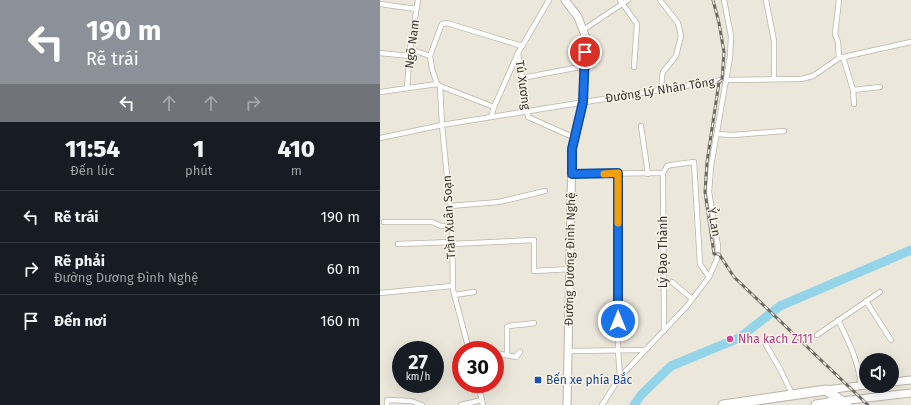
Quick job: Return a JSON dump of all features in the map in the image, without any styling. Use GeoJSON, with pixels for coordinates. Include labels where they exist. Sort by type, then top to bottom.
{"type":"FeatureCollection","features":[{"type":"Feature","properties":{"kind":"highway"},"geometry":{"type":"LineString","coordinates":[[723,405],[826,390],[844,403]]}},
{"type":"Feature","properties":{"kind":"highway"},"geometry":{"type":"LineString","coordinates":[[809,393],[821,405],[844,403]]}},
{"type":"Feature","properties":{"kind":"main road","name":"Đường Dương Đình Nghệ"},"geometry":{"type":"LineString","coordinates":[[565,0],[578,17],[586,38],[583,102],[572,149],[567,405]]}},
{"type":"Feature","properties":{"kind":"main road"},"geometry":{"type":"LineString","coordinates":[[899,381],[911,380]]}},
{"type":"Feature","properties":{"kind":"main road"},"geometry":{"type":"LineString","coordinates":[[826,390],[859,386]]}},
{"type":"Feature","properties":{"kind":"main road"},"geometry":{"type":"LineString","coordinates":[[844,403],[911,393]]}},
{"type":"Feature","properties":{"kind":"street","name":"Ngõ Nam"},"geometry":{"type":"LineString","coordinates":[[407,88],[410,49],[418,0]]}},
{"type":"Feature","properties":{"kind":"street"},"geometry":{"type":"LineString","coordinates":[[491,117],[518,53],[549,0]]}},
{"type":"Feature","properties":{"kind":"street"},"geometry":{"type":"LineString","coordinates":[[583,30],[622,2],[628,0]]}},
{"type":"Feature","properties":{"kind":"street"},"geometry":{"type":"LineString","coordinates":[[660,0],[678,23],[681,36],[676,56],[663,72],[662,89]]}},
{"type":"Feature","properties":{"kind":"street","name":"Ỷ Lan"},"geometry":{"type":"LineString","coordinates":[[602,405],[620,377],[692,299],[709,277],[717,259],[718,246],[709,192],[711,166],[727,80],[731,36],[727,7],[724,0]]}},
{"type":"Feature","properties":{"kind":"street"},"geometry":{"type":"LineString","coordinates":[[766,0],[774,41],[774,79]]}},
{"type":"Feature","properties":{"kind":"street"},"geometry":{"type":"LineString","coordinates":[[839,0],[834,34],[838,42],[841,57],[853,90],[854,104]]}},
{"type":"Feature","properties":{"kind":"street"},"geometry":{"type":"LineString","coordinates":[[622,2],[637,24],[634,67]]}},
{"type":"Feature","properties":{"kind":"street"},"geometry":{"type":"LineString","coordinates":[[380,4],[416,9]]}},
{"type":"Feature","properties":{"kind":"street"},"geometry":{"type":"LineString","coordinates":[[410,49],[430,56],[442,24],[447,22],[522,46]]}},
{"type":"Feature","properties":{"kind":"street","name":"Đường Lý Nhân Tông"},"geometry":{"type":"LineString","coordinates":[[380,138],[442,125],[662,89],[727,80],[801,79],[813,76],[841,57],[911,42]]}},
{"type":"Feature","properties":{"kind":"street"},"geometry":{"type":"LineString","coordinates":[[380,53],[410,56]]}},
{"type":"Feature","properties":{"kind":"street","name":"Tú Xương"},"geometry":{"type":"LineString","coordinates":[[518,53],[528,117],[575,138]]}},
{"type":"Feature","properties":{"kind":"street","name":"Trần Xuân Soạn"},"geometry":{"type":"LineString","coordinates":[[430,56],[432,69],[439,85],[452,226],[452,286],[467,341]]}},
{"type":"Feature","properties":{"kind":"street"},"geometry":{"type":"LineString","coordinates":[[522,78],[585,66]]}},
{"type":"Feature","properties":{"kind":"street"},"geometry":{"type":"LineString","coordinates":[[380,92],[439,85],[494,107]]}},
{"type":"Feature","properties":{"kind":"street"},"geometry":{"type":"LineString","coordinates":[[853,90],[880,87]]}},
{"type":"Feature","properties":{"kind":"street"},"geometry":{"type":"LineString","coordinates":[[641,126],[648,174]]}},
{"type":"Feature","properties":{"kind":"street"},"geometry":{"type":"LineString","coordinates":[[717,134],[733,135],[784,131]]}},
{"type":"Feature","properties":{"kind":"street"},"geometry":{"type":"LineString","coordinates":[[572,174],[663,173],[667,166],[694,162],[700,264],[709,277]]}},
{"type":"Feature","properties":{"kind":"street"},"geometry":{"type":"LineString","coordinates":[[618,173],[618,350],[620,377]]}},
{"type":"Feature","properties":{"kind":"street","name":"Lý Đạo Thành"},"geometry":{"type":"LineString","coordinates":[[663,173],[664,330]]}},
{"type":"Feature","properties":{"kind":"street"},"geometry":{"type":"LineString","coordinates":[[450,206],[499,202],[545,191]]}},
{"type":"Feature","properties":{"kind":"street"},"geometry":{"type":"LineString","coordinates":[[384,222],[432,222],[441,226],[452,226]]}},
{"type":"Feature","properties":{"kind":"street"},"geometry":{"type":"LineString","coordinates":[[398,244],[534,240],[534,271],[570,269]]}},
{"type":"Feature","properties":{"kind":"street"},"geometry":{"type":"LineString","coordinates":[[672,282],[692,299]]}},
{"type":"Feature","properties":{"kind":"street"},"geometry":{"type":"LineString","coordinates":[[380,293],[452,286]]}},
{"type":"Feature","properties":{"kind":"street"},"geometry":{"type":"LineString","coordinates":[[454,295],[474,292]]}},
{"type":"Feature","properties":{"kind":"street"},"geometry":{"type":"LineString","coordinates":[[817,335],[880,292]]}},
{"type":"Feature","properties":{"kind":"street"},"geometry":{"type":"LineString","coordinates":[[866,301],[891,340]]}},
{"type":"Feature","properties":{"kind":"street"},"geometry":{"type":"LineString","coordinates":[[838,320],[852,348],[859,368]]}},
{"type":"Feature","properties":{"kind":"street"},"geometry":{"type":"LineString","coordinates":[[507,355],[507,327],[512,325],[520,326],[534,323]]}},
{"type":"Feature","properties":{"kind":"street"},"geometry":{"type":"LineString","coordinates":[[766,345],[780,369],[792,396]]}},
{"type":"Feature","properties":{"kind":"street"},"geometry":{"type":"LineString","coordinates":[[568,351],[645,350]]}},
{"type":"Feature","properties":{"kind":"street"},"geometry":{"type":"LineString","coordinates":[[504,354],[516,357],[520,352]]}},
{"type":"Feature","properties":{"kind":"street"},"geometry":{"type":"LineString","coordinates":[[461,405],[482,403],[480,393]]}},
{"type":"Feature","properties":{"kind":"street"},"geometry":{"type":"LineString","coordinates":[[387,405],[387,400],[411,401],[422,405]]}},
{"type":"Feature","properties":{"kind":"waterway"},"geometry":{"type":"LineString","coordinates":[[634,405],[641,395],[671,366],[739,338],[780,306],[911,250]]}},
{"type":"Feature","properties":{"kind":"railway"},"geometry":{"type":"LineString","coordinates":[[713,0],[724,52],[722,80],[719,82],[707,162],[705,192],[714,254],[719,254],[734,277],[868,405]]}},
{"type":"Feature","properties":{"kind":"slow traffic"},"geometry":{"type":"LineString","coordinates":[[604,174],[618,173],[618,223]]}},
{"type":"Feature","properties":{"kind":"place","name":"Nha kach Z111"},"geometry":{"type":"Point","coordinates":[730,339]}},
{"type":"Feature","properties":{"kind":"place","name":"Bến xe phía Bắc"},"geometry":{"type":"Point","coordinates":[538,380]}},
{"type":"Feature","properties":{"kind":"route"},"geometry":{"type":"LineString","coordinates":[[585,52],[583,102],[572,149],[572,174],[618,173],[618,321]]}}]}
